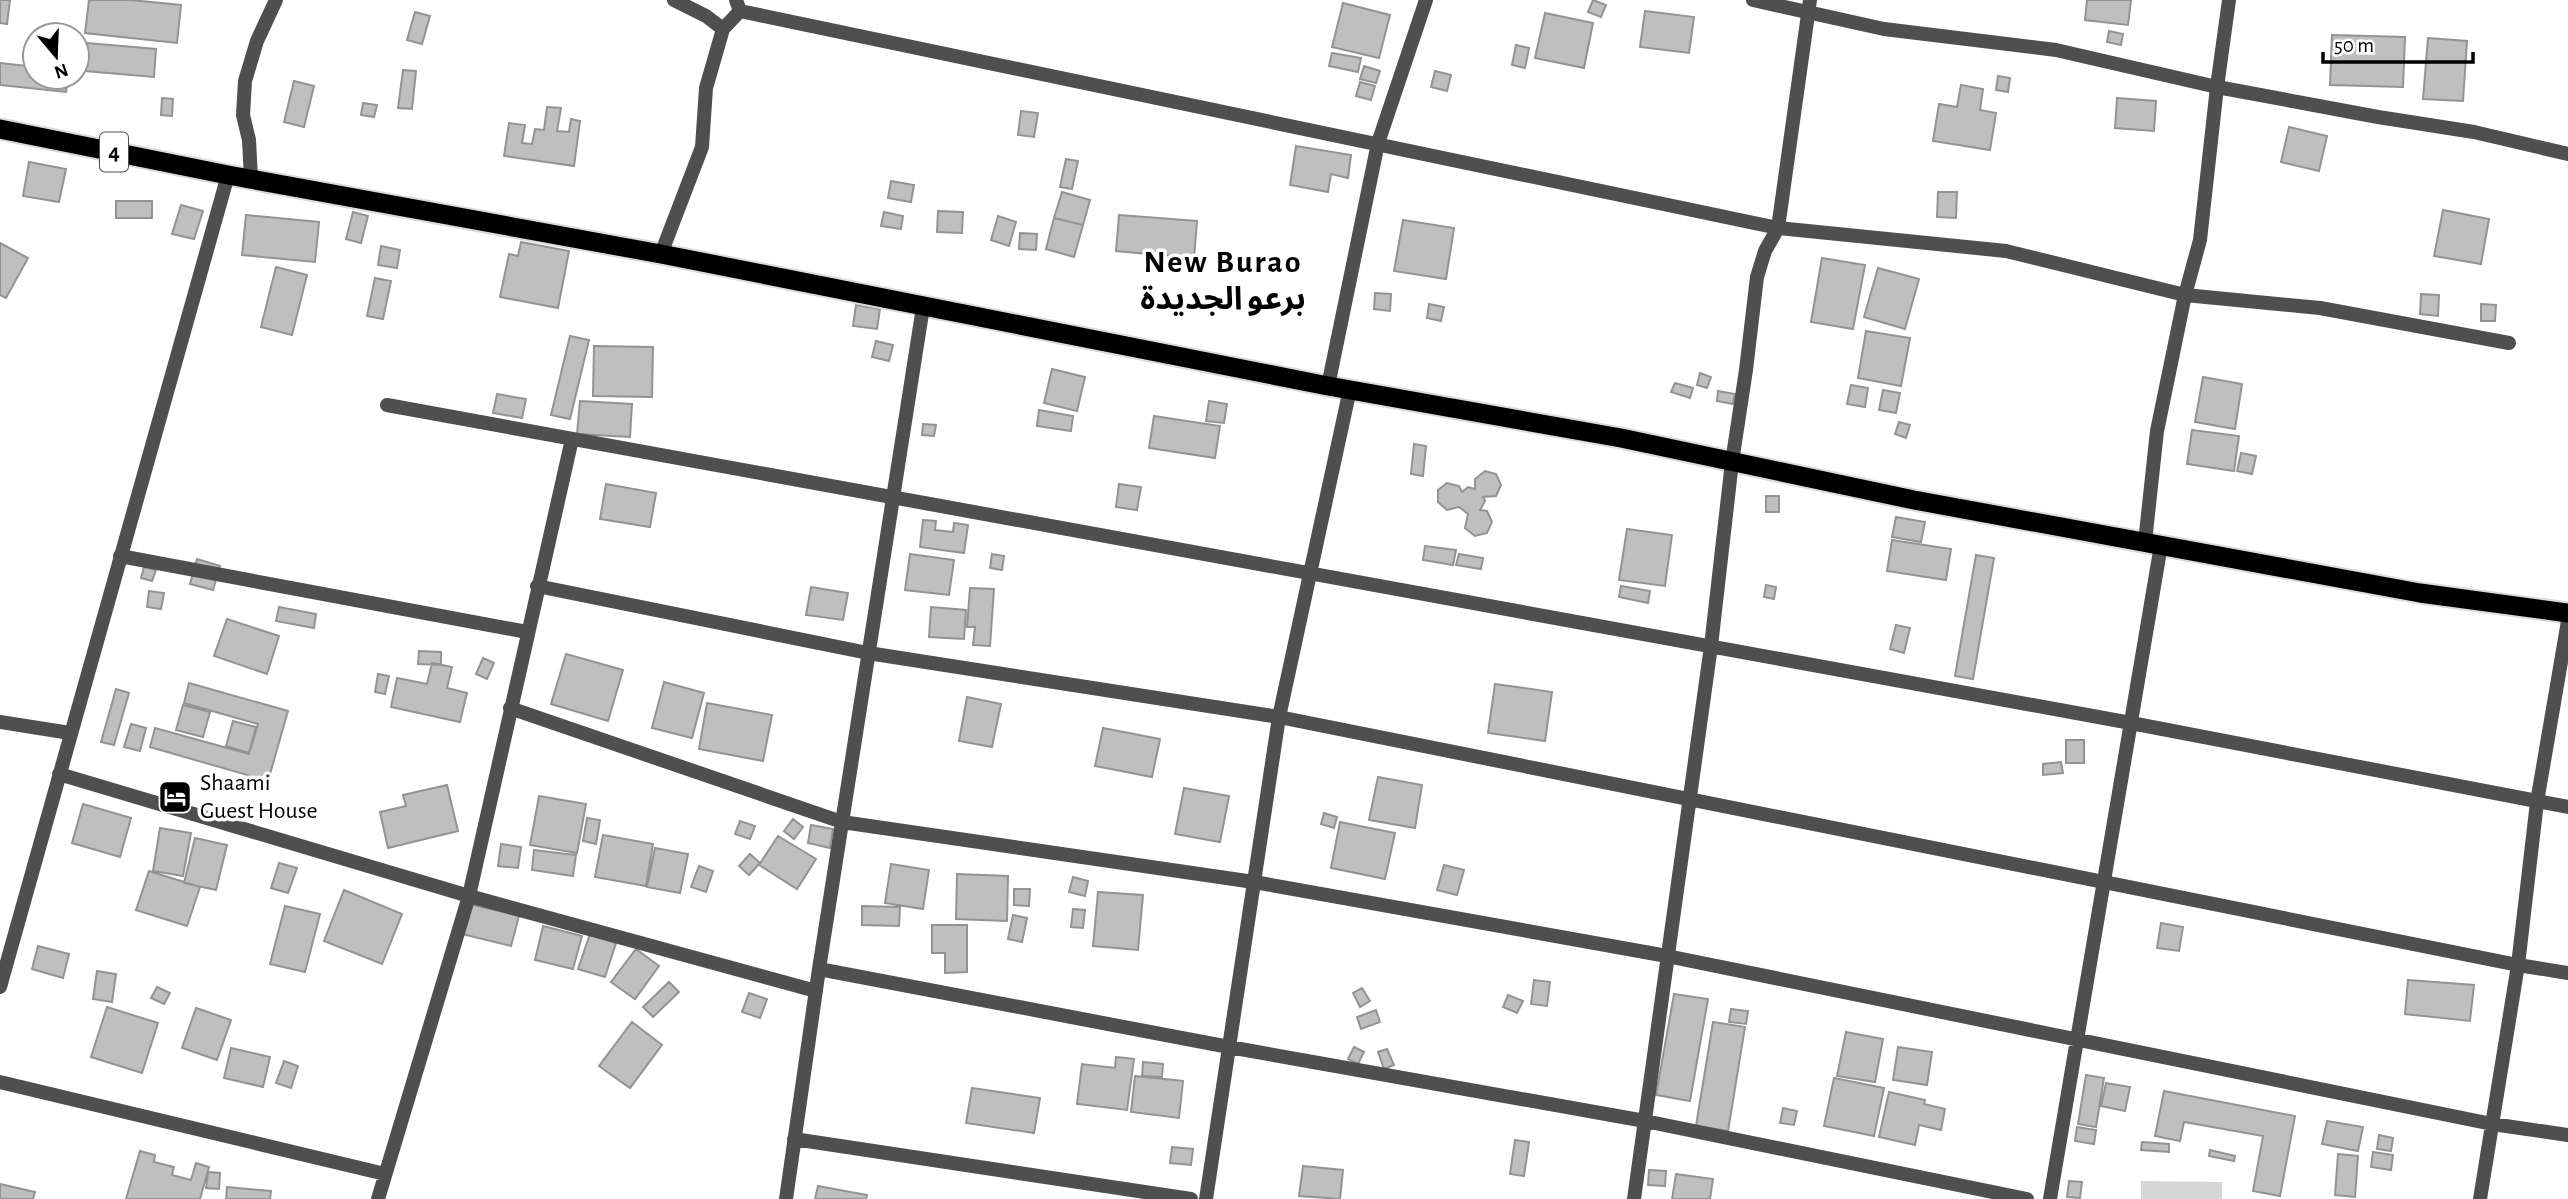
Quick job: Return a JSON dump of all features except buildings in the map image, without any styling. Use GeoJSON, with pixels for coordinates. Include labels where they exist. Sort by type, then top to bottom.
{"type":"FeatureCollection","features":[{"type":"Feature","properties":{"kind":"highway","name":"4"},"geometry":{"type":"LineString","coordinates":[[0,129],[228,174]]}},
{"type":"Feature","properties":{"kind":"highway"},"geometry":{"type":"LineString","coordinates":[[228,174],[661,254],[1328,386],[1621,438],[1913,500],[2420,593],[2568,613]]}},
{"type":"Feature","properties":{"kind":"street"},"geometry":{"type":"LineString","coordinates":[[251,178],[249,140],[243,115],[245,81],[257,41],[276,0]]}},
{"type":"Feature","properties":{"kind":"street"},"geometry":{"type":"LineString","coordinates":[[674,0],[706,16],[723,29]]}},
{"type":"Feature","properties":{"kind":"street"},"geometry":{"type":"LineString","coordinates":[[1328,386],[1378,143],[1426,0]]}},
{"type":"Feature","properties":{"kind":"street"},"geometry":{"type":"LineString","coordinates":[[1753,0],[1809,6],[1884,29],[2056,50],[2217,87],[2474,132],[2568,154]]}},
{"type":"Feature","properties":{"kind":"street"},"geometry":{"type":"LineString","coordinates":[[2050,1199],[2131,723],[2153,543],[2157,431],[2185,295],[2200,240],[2229,0]]}},
{"type":"Feature","properties":{"kind":"street"},"geometry":{"type":"LineString","coordinates":[[661,254],[702,147],[706,88],[723,29],[738,5],[1778,228],[2006,251],[2185,295],[2320,308],[2510,343]]}},
{"type":"Feature","properties":{"kind":"street"},"geometry":{"type":"LineString","coordinates":[[1634,1199],[1711,646],[1757,277],[1765,251],[1778,228],[1809,6]]}},
{"type":"Feature","properties":{"kind":"street"},"geometry":{"type":"LineString","coordinates":[[0,987],[228,174]]}},
{"type":"Feature","properties":{"kind":"street"},"geometry":{"type":"LineString","coordinates":[[786,1199],[819,969],[923,307]]}},
{"type":"Feature","properties":{"kind":"street"},"geometry":{"type":"LineString","coordinates":[[1206,1199],[1279,717],[1350,389]]}},
{"type":"Feature","properties":{"kind":"street"},"geometry":{"type":"LineString","coordinates":[[387,405],[2131,723],[2568,807]]}},
{"type":"Feature","properties":{"kind":"street"},"geometry":{"type":"LineString","coordinates":[[378,1199],[469,896],[572,439]]}},
{"type":"Feature","properties":{"kind":"street"},"geometry":{"type":"LineString","coordinates":[[120,556],[527,632]]}},
{"type":"Feature","properties":{"kind":"street"},"geometry":{"type":"LineString","coordinates":[[537,586],[868,653],[1279,717],[2104,883],[2568,973]]}},
{"type":"Feature","properties":{"kind":"street"},"geometry":{"type":"LineString","coordinates":[[2480,1199],[2518,965],[2538,802],[2568,621]]}},
{"type":"Feature","properties":{"kind":"street"},"geometry":{"type":"LineString","coordinates":[[510,708],[842,822],[1254,882],[1667,956],[2492,1124],[2568,1135]]}},
{"type":"Feature","properties":{"kind":"street"},"geometry":{"type":"LineString","coordinates":[[0,722],[70,733]]}},
{"type":"Feature","properties":{"kind":"street"},"geometry":{"type":"LineString","coordinates":[[59,774],[469,896],[816,991]]}},
{"type":"Feature","properties":{"kind":"street"},"geometry":{"type":"LineString","coordinates":[[819,969],[1229,1047],[1645,1121],[2028,1199]]}},
{"type":"Feature","properties":{"kind":"street"},"geometry":{"type":"LineString","coordinates":[[0,1082],[385,1174]]}},
{"type":"Feature","properties":{"kind":"street"},"geometry":{"type":"LineString","coordinates":[[794,1139],[1191,1199]]}},
{"type":"Feature","properties":{"kind":"shaded area"},"geometry":{"type":"Polygon","coordinates":[[[2141,1181],[2222,1182],[2222,1199],[2141,1199],[2141,1181]]]}},
{"type":"Feature","properties":{"kind":"place","name":"Shaami Guest House"},"geometry":{"type":"Point","coordinates":[175,797]}},
{"type":"Feature","properties":{"kind":"district","name":"New Burao برعو الجديدة"},"geometry":{"type":"Point","coordinates":[1223,280]}}]}
